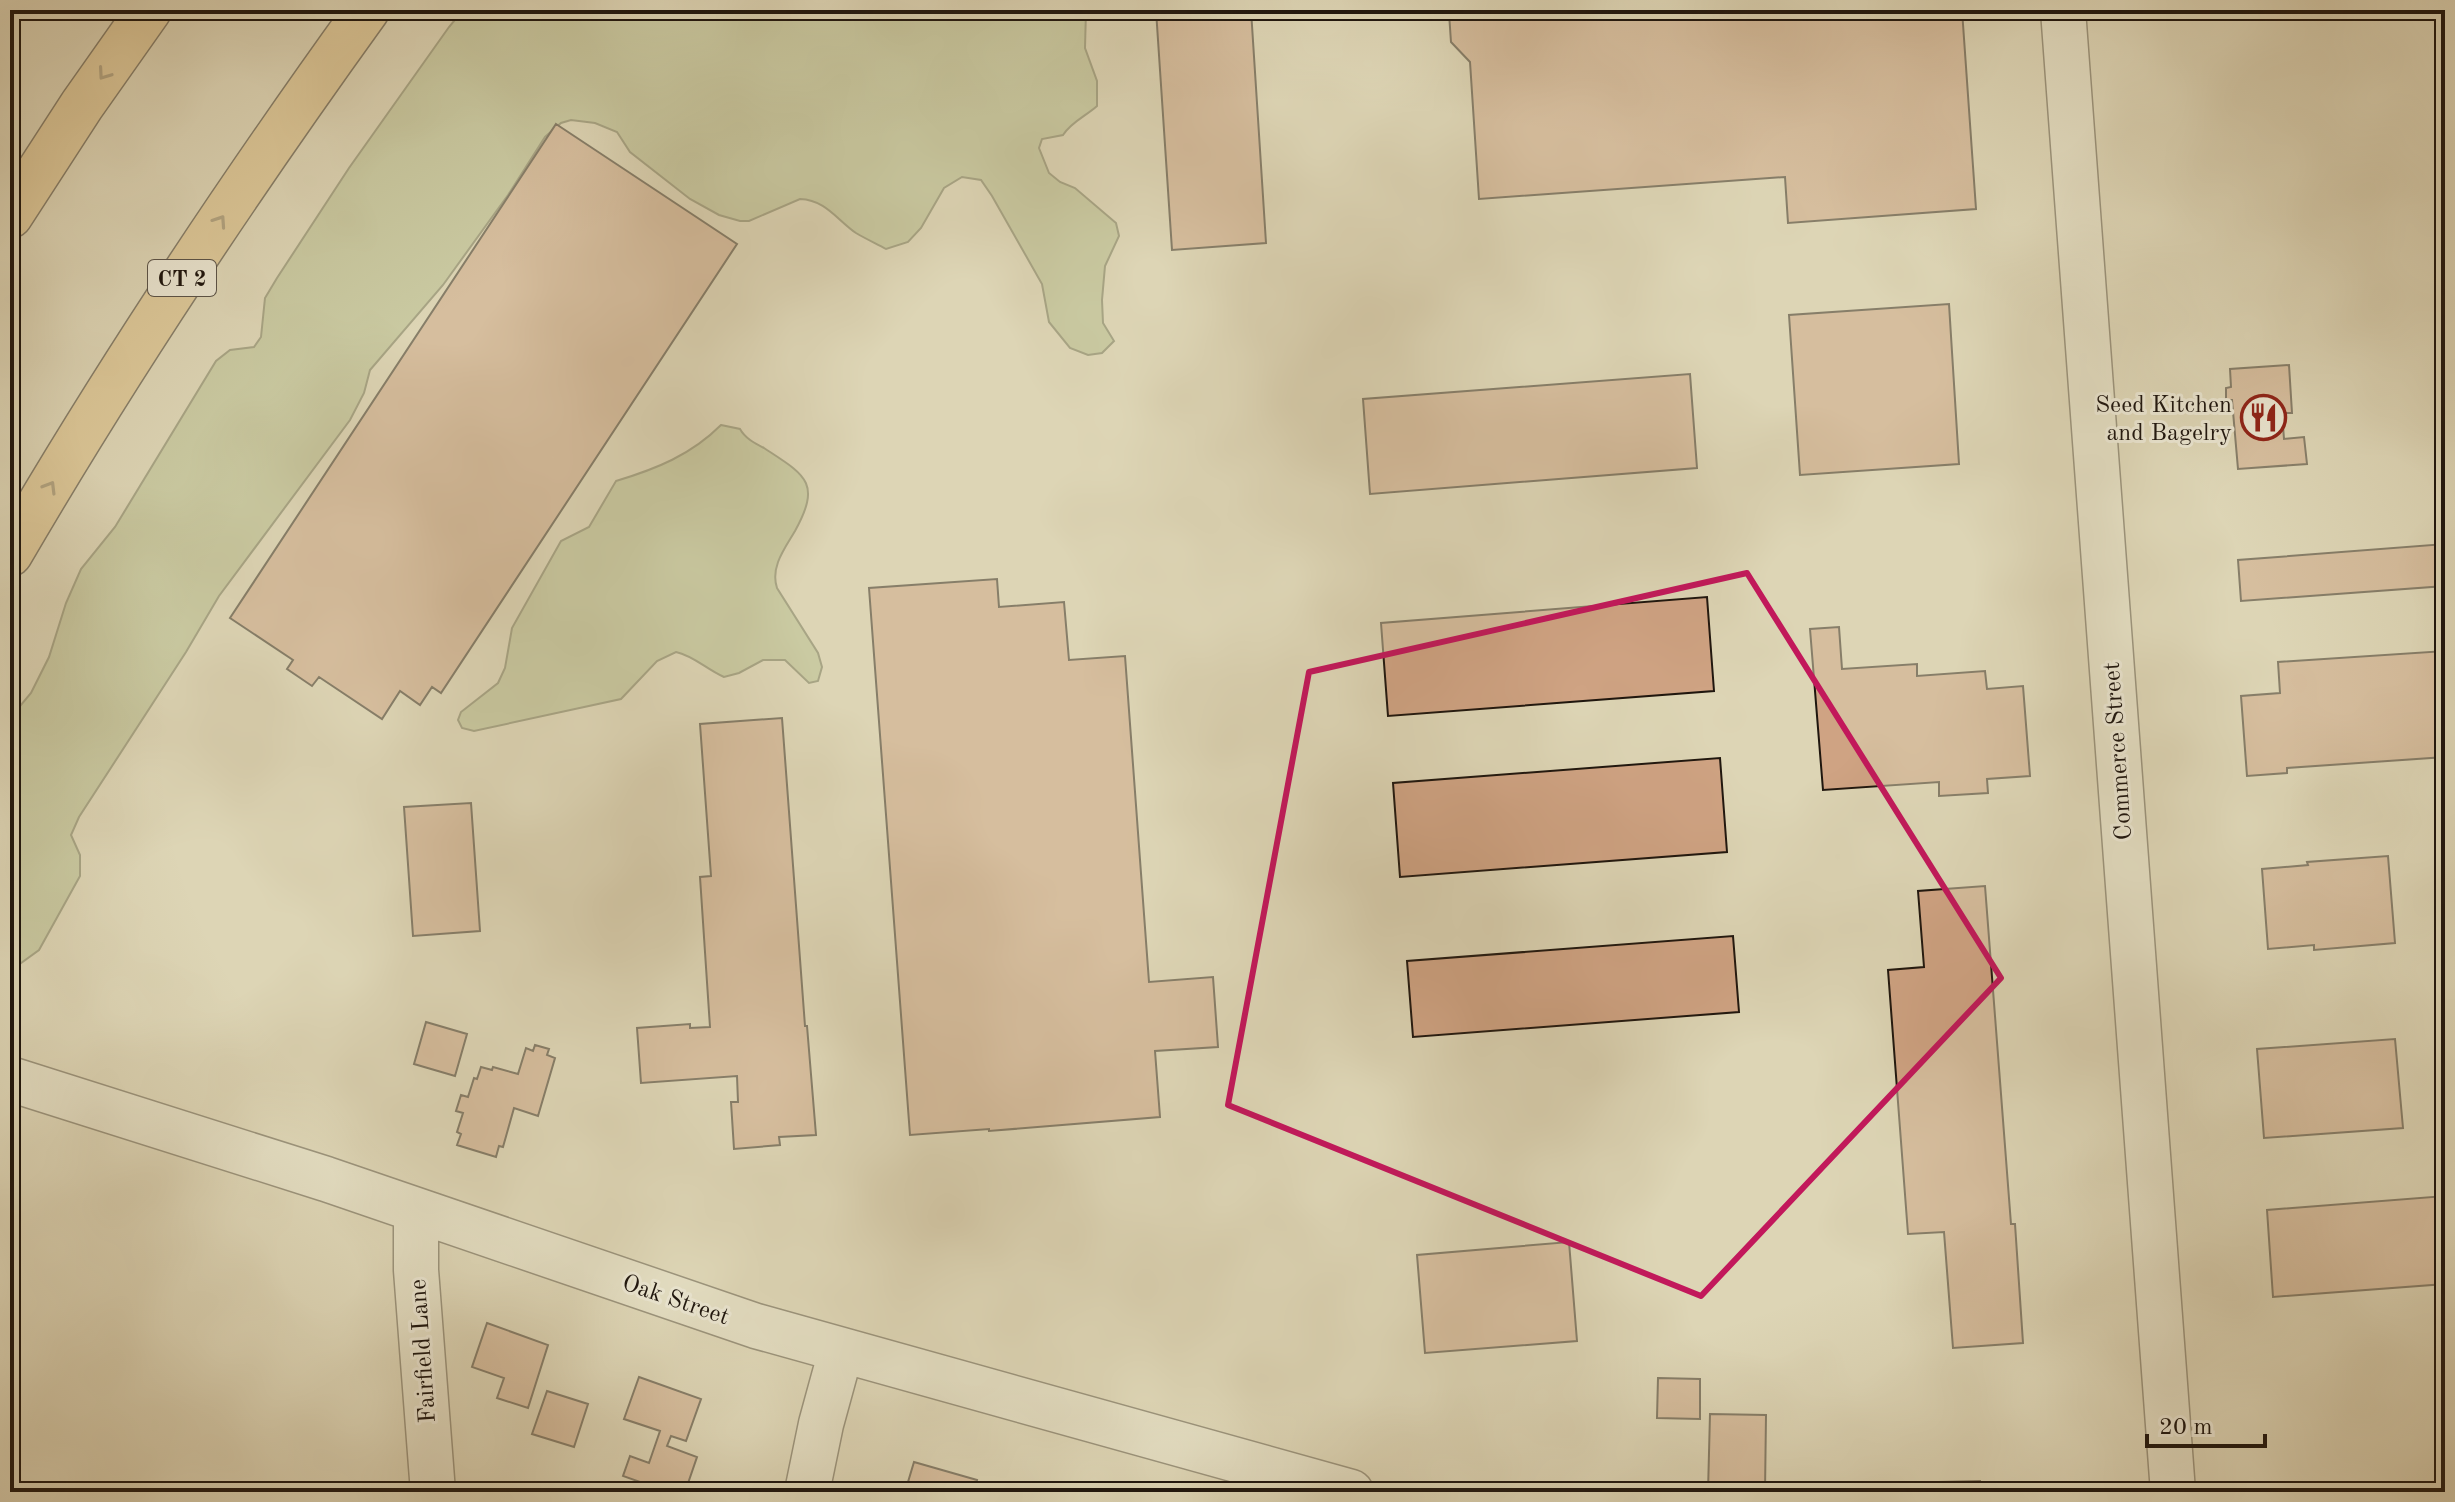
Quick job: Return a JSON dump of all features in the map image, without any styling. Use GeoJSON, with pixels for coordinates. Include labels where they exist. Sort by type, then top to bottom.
{"type":"FeatureCollection","features":[{"type":"Feature","properties":{"kind":"highway"},"geometry":{"type":"LineString","coordinates":[[10,216],[82,105],[149,10]]}},
{"type":"Feature","properties":{"kind":"highway","name":"CT 2"},"geometry":{"type":"LineString","coordinates":[[10,554],[192,262],[367,10]]}},
{"type":"Feature","properties":{"kind":"street","name":"Commerce Street"},"geometry":{"type":"LineString","coordinates":[[2063,10],[2173,1492]]}},
{"type":"Feature","properties":{"kind":"street","name":"Oak Street"},"geometry":{"type":"LineString","coordinates":[[10,1079],[260,1157],[728,1317],[1327,1489]]}},
{"type":"Feature","properties":{"kind":"street","name":"Fairfield Lane"},"geometry":{"type":"LineString","coordinates":[[416,1210],[416,1270],[433,1492]]}},
{"type":"Feature","properties":{"kind":"street"},"geometry":{"type":"LineString","coordinates":[[807,1492],[841,1351]]}},
{"type":"Feature","properties":{"kind":"highlighted area"},"geometry":{"type":"Polygon","coordinates":[[[1747,573],[2001,978],[1701,1296],[1228,1105],[1309,672],[1747,573]]]}},
{"type":"Feature","properties":{"kind":"green space"},"geometry":{"type":"Polygon","coordinates":[[[463,10],[1086,10],[1085,48],[1097,81],[1097,106],[1063,135],[1042,139],[1039,148],[1049,173],[1075,188],[1116,223],[1119,236],[1105,266],[1102,300],[1103,323],[1114,341],[1102,353],[1088,355],[1070,348],[1049,322],[1042,284],[981,180],[962,177],[944,188],[921,228],[908,242],[886,249],[856,233],[824,207],[809,200],[800,199],[749,221],[719,215],[690,199],[630,152],[617,132],[595,123],[571,120],[561,123],[545,137],[508,195],[443,285],[370,370],[364,393],[350,420],[219,596],[79,817],[71,835],[80,855],[80,876],[39,950],[10,971],[10,718],[31,693],[49,657],[66,603],[81,569],[115,527],[216,361],[230,350],[254,347],[261,337],[265,298],[277,278],[349,168],[463,10]]]}},
{"type":"Feature","properties":{"kind":"green space"},"geometry":{"type":"Polygon","coordinates":[[[721,425],[740,429],[750,440],[790,465],[805,481],[807,501],[780,558],[775,580],[818,653],[822,667],[818,681],[809,683],[785,660],[763,660],[724,677],[689,656],[676,652],[657,661],[621,699],[474,731],[462,728],[458,720],[461,712],[498,683],[505,668],[512,628],[561,541],[589,527],[616,481],[672,460],[698,445],[721,425]]]}},
{"type":"Feature","properties":{"kind":"building"},"geometry":{"type":"Polygon","coordinates":[[[1156,10],[1251,10],[1266,243],[1172,250],[1156,10]]]}},
{"type":"Feature","properties":{"kind":"building"},"geometry":{"type":"Polygon","coordinates":[[[1400,10],[1962,10],[1976,209],[1788,223],[1785,177],[1479,199],[1470,62],[1451,42],[1449,13],[1401,17],[1400,10]]]}},
{"type":"Feature","properties":{"kind":"building"},"geometry":{"type":"Polygon","coordinates":[[[556,124],[737,244],[441,693],[432,687],[420,705],[400,691],[382,719],[319,677],[312,686],[287,669],[293,660],[230,618],[556,124]]]}},
{"type":"Feature","properties":{"kind":"building"},"geometry":{"type":"Polygon","coordinates":[[[1949,304],[1959,464],[1800,475],[1789,315],[1949,304]]]}},
{"type":"Feature","properties":{"kind":"building"},"geometry":{"type":"Polygon","coordinates":[[[2289,365],[2292,413],[2282,413],[2284,439],[2304,437],[2307,464],[2238,469],[2232,400],[2226,400],[2226,388],[2231,387],[2230,369],[2289,365]]]}},
{"type":"Feature","properties":{"kind":"building"},"geometry":{"type":"Polygon","coordinates":[[[1690,374],[1697,468],[1370,494],[1363,399],[1690,374]]]}},
{"type":"Feature","properties":{"kind":"building"},"geometry":{"type":"Polygon","coordinates":[[[2445,544],[2445,586],[2241,601],[2238,560],[2445,544]]]}},
{"type":"Feature","properties":{"kind":"building"},"geometry":{"type":"Polygon","coordinates":[[[997,579],[999,607],[1064,602],[1069,660],[1125,656],[1149,982],[1213,977],[1218,1047],[1155,1051],[1160,1117],[910,1135],[869,588],[997,579]]]}},
{"type":"Feature","properties":{"kind":"building"},"geometry":{"type":"Polygon","coordinates":[[[1707,597],[1714,691],[1388,716],[1381,623],[1707,597]]]}},
{"type":"Feature","properties":{"kind":"building"},"geometry":{"type":"Polygon","coordinates":[[[1839,627],[1842,669],[1917,664],[1917,676],[1985,671],[1987,689],[2023,686],[2030,776],[1987,779],[1988,793],[1939,796],[1939,782],[1823,790],[1810,629],[1839,627]]]}},
{"type":"Feature","properties":{"kind":"building"},"geometry":{"type":"Polygon","coordinates":[[[2445,651],[2445,757],[2287,768],[2287,773],[2247,776],[2241,696],[2280,693],[2278,662],[2445,651]]]}},
{"type":"Feature","properties":{"kind":"building"},"geometry":{"type":"Polygon","coordinates":[[[782,718],[816,1135],[779,1137],[780,1145],[734,1149],[731,1102],[738,1102],[737,1076],[641,1083],[637,1028],[690,1024],[690,1028],[710,1027],[700,877],[711,876],[700,724],[782,718]]]}},
{"type":"Feature","properties":{"kind":"building"},"geometry":{"type":"Polygon","coordinates":[[[1720,758],[1727,852],[1400,877],[1393,783],[1720,758]]]}},
{"type":"Feature","properties":{"kind":"building"},"geometry":{"type":"Polygon","coordinates":[[[471,803],[480,931],[413,936],[404,807],[471,803]]]}},
{"type":"Feature","properties":{"kind":"building"},"geometry":{"type":"Polygon","coordinates":[[[2388,856],[2395,943],[2314,950],[2314,945],[2268,949],[2262,869],[2388,856]]]}},
{"type":"Feature","properties":{"kind":"building"},"geometry":{"type":"Polygon","coordinates":[[[1985,886],[2023,1343],[1953,1348],[1944,1232],[1908,1234],[1888,970],[1924,967],[1918,891],[1985,886]]]}},
{"type":"Feature","properties":{"kind":"building"},"geometry":{"type":"Polygon","coordinates":[[[1733,936],[1739,1012],[1413,1037],[1407,961],[1733,936]]]}},
{"type":"Feature","properties":{"kind":"building"},"geometry":{"type":"Polygon","coordinates":[[[426,1022],[467,1034],[455,1076],[414,1064],[426,1022]]]}},
{"type":"Feature","properties":{"kind":"building"},"geometry":{"type":"Polygon","coordinates":[[[2395,1039],[2403,1128],[2264,1138],[2257,1049],[2395,1039]]]}},
{"type":"Feature","properties":{"kind":"building"},"geometry":{"type":"Polygon","coordinates":[[[535,1045],[549,1049],[547,1055],[555,1058],[538,1116],[514,1108],[503,1147],[499,1146],[496,1157],[457,1145],[463,1113],[456,1111],[461,1095],[468,1097],[481,1067],[518,1074],[526,1048],[533,1051],[535,1045]]]}},
{"type":"Feature","properties":{"kind":"building"},"geometry":{"type":"Polygon","coordinates":[[[2445,1196],[2445,1284],[2273,1297],[2267,1210],[2445,1196]]]}},
{"type":"Feature","properties":{"kind":"building"},"geometry":{"type":"Polygon","coordinates":[[[1569,1242],[1577,1341],[1425,1353],[1417,1255],[1569,1242]]]}},
{"type":"Feature","properties":{"kind":"building"},"geometry":{"type":"Polygon","coordinates":[[[487,1323],[548,1345],[528,1408],[497,1398],[504,1378],[472,1367],[487,1323]]]}},
{"type":"Feature","properties":{"kind":"building"},"geometry":{"type":"Polygon","coordinates":[[[639,1377],[701,1399],[686,1441],[671,1436],[667,1446],[697,1457],[685,1492],[668,1492],[623,1476],[630,1456],[649,1463],[660,1431],[624,1419],[639,1377]]]}},
{"type":"Feature","properties":{"kind":"building"},"geometry":{"type":"Polygon","coordinates":[[[1658,1378],[1700,1379],[1700,1419],[1657,1418],[1658,1378]]]}},
{"type":"Feature","properties":{"kind":"building"},"geometry":{"type":"Polygon","coordinates":[[[547,1391],[588,1404],[574,1447],[532,1434],[547,1391]]]}},
{"type":"Feature","properties":{"kind":"building"},"geometry":{"type":"Polygon","coordinates":[[[1710,1414],[1766,1415],[1765,1492],[1708,1492],[1710,1414]]]}},
{"type":"Feature","properties":{"kind":"building"},"geometry":{"type":"Polygon","coordinates":[[[914,1462],[977,1480],[974,1492],[905,1492],[914,1462]]]}},
{"type":"Feature","properties":{"kind":"building"},"geometry":{"type":"Polygon","coordinates":[[[1980,1481],[1980,1492],[1939,1492],[1939,1482],[1980,1481]]]}},
{"type":"Feature","properties":{"kind":"place","name":"Seed Kitchen and Bagelry"},"geometry":{"type":"Point","coordinates":[2263,418]}}]}
